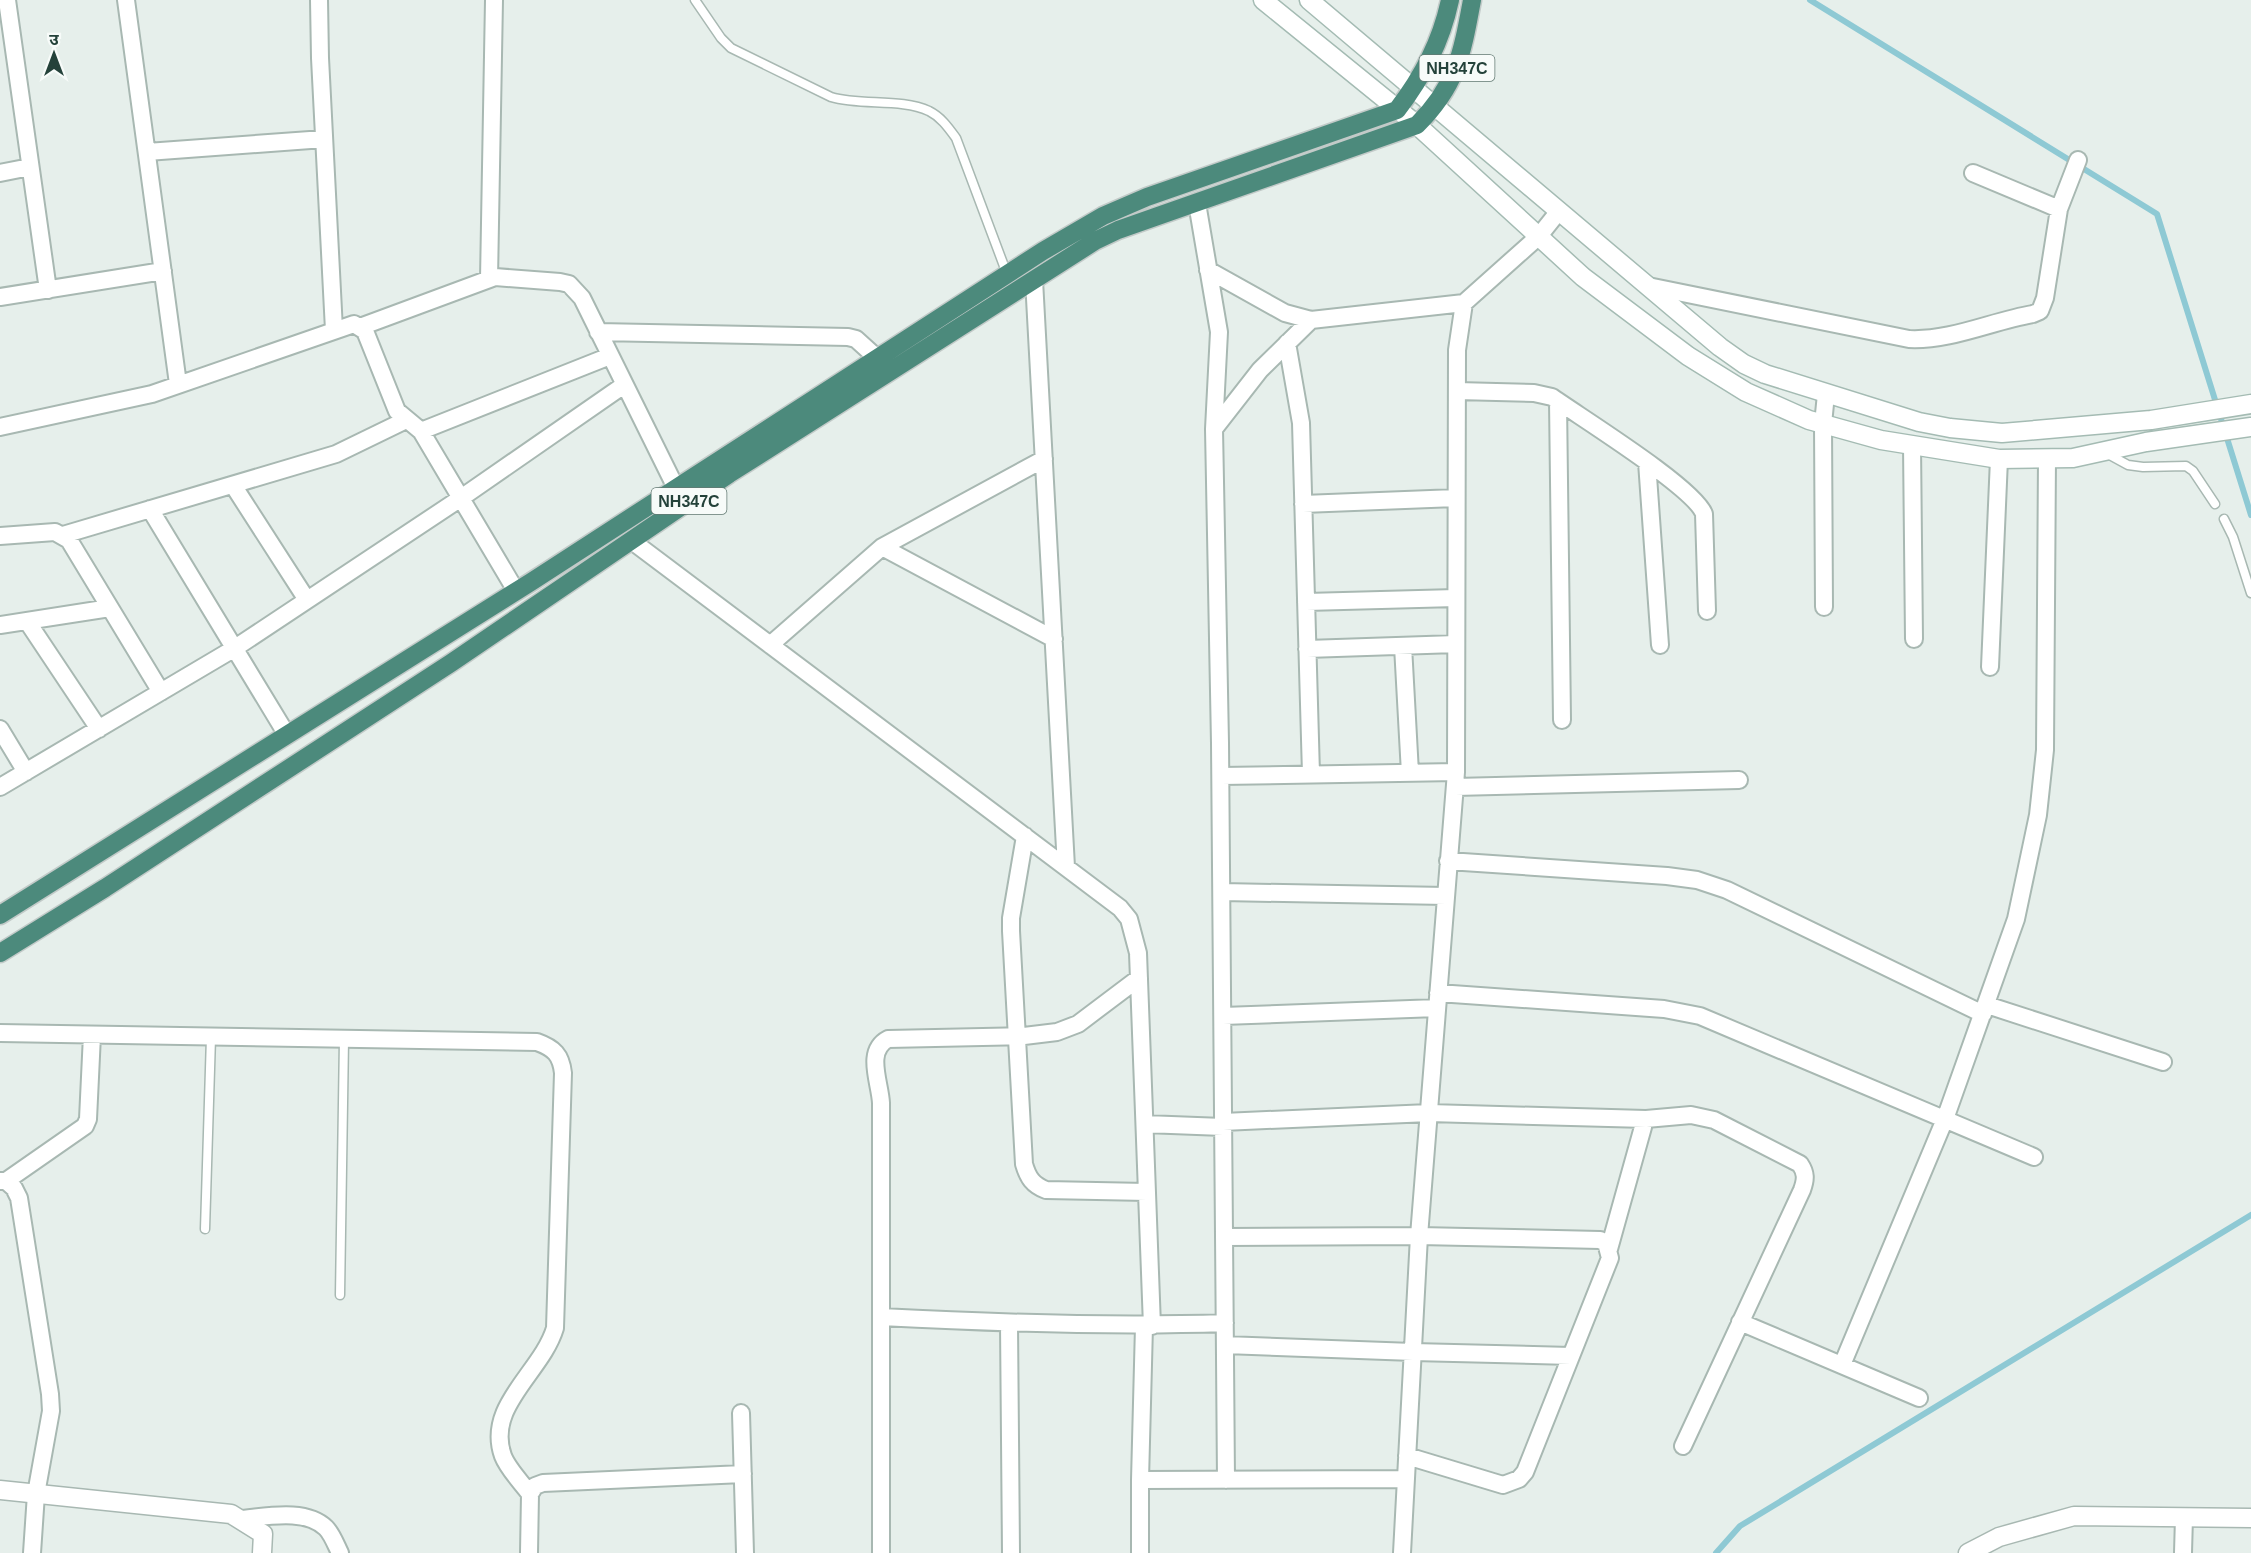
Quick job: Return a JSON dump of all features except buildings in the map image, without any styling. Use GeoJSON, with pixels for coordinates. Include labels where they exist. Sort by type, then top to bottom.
{"type":"FeatureCollection","features":[{"type":"Feature","properties":{"kind":"highway","name":"NH347C"},"geometry":{"type":"LineString","coordinates":[[2,908],[107,848],[287,735],[516,591],[1007,274],[1103,216],[1147,197],[1397,110],[1414,89],[1435,50],[1450,0]]}},
{"type":"Feature","properties":{"kind":"highway","name":"NH347C"},"geometry":{"type":"LineString","coordinates":[[0,952],[124,876],[451,663],[729,474],[1106,235],[1417,125],[1435,107],[1457,70],[1472,0]]}},
{"type":"Feature","properties":{"kind":"highway"},"geometry":{"type":"LineString","coordinates":[[1275,152],[1283,172]]}},
{"type":"Feature","properties":{"kind":"highway"},"geometry":{"type":"LineString","coordinates":[[107,848],[124,876]]}},
{"type":"Feature","properties":{"kind":"main road"},"geometry":{"type":"LineString","coordinates":[[1263,0],[1417,125],[1583,277],[1688,356],[1746,392],[1809,420],[1881,440],[1999,459],[2073,458],[2146,442],[2251,427]]}},
{"type":"Feature","properties":{"kind":"main road"},"geometry":{"type":"LineString","coordinates":[[1309,0],[1323,6],[1414,89],[1720,347],[1744,364],[1766,374],[1919,422],[1973,431],[2002,433],[2151,420],[2251,404]]}},
{"type":"Feature","properties":{"kind":"main road"},"geometry":{"type":"LineString","coordinates":[[0,1490],[231,1514],[263,1534],[262,1553]]}},
{"type":"Feature","properties":{"kind":"main road"},"geometry":{"type":"LineString","coordinates":[[1968,1553],[1999,1536],[2074,1516],[2251,1518]]}},
{"type":"Feature","properties":{"kind":"street"},"geometry":{"type":"LineString","coordinates":[[7,0],[7,48],[30,167],[48,290]]}},
{"type":"Feature","properties":{"kind":"street"},"geometry":{"type":"LineString","coordinates":[[126,0],[178,384]]}},
{"type":"Feature","properties":{"kind":"street"},"geometry":{"type":"LineString","coordinates":[[319,0],[334,330]]}},
{"type":"Feature","properties":{"kind":"street"},"geometry":{"type":"LineString","coordinates":[[489,279],[494,0]]}},
{"type":"Feature","properties":{"kind":"street"},"geometry":{"type":"LineString","coordinates":[[147,152],[324,138]]}},
{"type":"Feature","properties":{"kind":"street"},"geometry":{"type":"LineString","coordinates":[[1648,286],[1922,340],[1977,329],[2040,311],[2045,298],[2059,209],[2078,160]]}},
{"type":"Feature","properties":{"kind":"street"},"geometry":{"type":"LineString","coordinates":[[0,173],[30,167]]}},
{"type":"Feature","properties":{"kind":"street"},"geometry":{"type":"LineString","coordinates":[[1974,174],[2059,209]]}},
{"type":"Feature","properties":{"kind":"street"},"geometry":{"type":"LineString","coordinates":[[1197,203],[1219,332],[1214,429],[1221,776],[1226,1480]]}},
{"type":"Feature","properties":{"kind":"street"},"geometry":{"type":"LineString","coordinates":[[1208,270],[1285,313],[1311,320],[1464,303],[1539,236],[1559,211]]}},
{"type":"Feature","properties":{"kind":"street"},"geometry":{"type":"LineString","coordinates":[[0,297],[163,271]]}},
{"type":"Feature","properties":{"kind":"street"},"geometry":{"type":"LineString","coordinates":[[360,327],[489,279],[506,277],[560,282],[569,285],[582,298],[676,488]]}},
{"type":"Feature","properties":{"kind":"street"},"geometry":{"type":"LineString","coordinates":[[1034,280],[1066,867]]}},
{"type":"Feature","properties":{"kind":"street"},"geometry":{"type":"LineString","coordinates":[[1402,1553],[1419,1236],[1455,779],[1457,350],[1464,303]]}},
{"type":"Feature","properties":{"kind":"street"},"geometry":{"type":"LineString","coordinates":[[1214,429],[1260,370],[1311,320]]}},
{"type":"Feature","properties":{"kind":"street"},"geometry":{"type":"LineString","coordinates":[[0,427],[152,394],[354,324],[365,331],[397,411],[421,431],[516,591]]}},
{"type":"Feature","properties":{"kind":"street"},"geometry":{"type":"LineString","coordinates":[[598,332],[848,337],[856,339],[877,358]]}},
{"type":"Feature","properties":{"kind":"street"},"geometry":{"type":"LineString","coordinates":[[1287,343],[1301,423],[1311,774]]}},
{"type":"Feature","properties":{"kind":"street"},"geometry":{"type":"LineString","coordinates":[[421,431],[610,356]]}},
{"type":"Feature","properties":{"kind":"street"},"geometry":{"type":"LineString","coordinates":[[0,787],[235,648],[461,498],[624,384]]}},
{"type":"Feature","properties":{"kind":"street"},"geometry":{"type":"LineString","coordinates":[[1457,391],[1544,394],[1558,401],[1647,462],[1702,508],[1707,611]]}},
{"type":"Feature","properties":{"kind":"street"},"geometry":{"type":"LineString","coordinates":[[1824,607],[1823,424],[1826,394]]}},
{"type":"Feature","properties":{"kind":"street"},"geometry":{"type":"LineString","coordinates":[[1558,401],[1562,720]]}},
{"type":"Feature","properties":{"kind":"street"},"geometry":{"type":"LineString","coordinates":[[63,535],[345,451],[406,420]]}},
{"type":"Feature","properties":{"kind":"street"},"geometry":{"type":"LineString","coordinates":[[1912,445],[1914,639]]}},
{"type":"Feature","properties":{"kind":"street"},"geometry":{"type":"LineString","coordinates":[[1842,1365],[1945,1119],[2016,919],[2043,781],[2047,458]]}},
{"type":"Feature","properties":{"kind":"street"},"geometry":{"type":"LineString","coordinates":[[770,645],[882,547],[1044,459]]}},
{"type":"Feature","properties":{"kind":"street"},"geometry":{"type":"LineString","coordinates":[[1990,667],[1999,459]]}},
{"type":"Feature","properties":{"kind":"street"},"geometry":{"type":"LineString","coordinates":[[1647,462],[1660,645]]}},
{"type":"Feature","properties":{"kind":"street"},"geometry":{"type":"LineString","coordinates":[[233,484],[307,600]]}},
{"type":"Feature","properties":{"kind":"street"},"geometry":{"type":"LineString","coordinates":[[1304,504],[1456,498]]}},
{"type":"Feature","properties":{"kind":"street"},"geometry":{"type":"LineString","coordinates":[[150,509],[287,735]]}},
{"type":"Feature","properties":{"kind":"street"},"geometry":{"type":"LineString","coordinates":[[0,536],[55,532],[69,540],[161,692]]}},
{"type":"Feature","properties":{"kind":"street"},"geometry":{"type":"LineString","coordinates":[[632,541],[1120,908],[1129,919],[1138,953],[1147,1192],[1148,1326],[1140,1480],[1140,1553]]}},
{"type":"Feature","properties":{"kind":"street"},"geometry":{"type":"LineString","coordinates":[[882,547],[1054,639]]}},
{"type":"Feature","properties":{"kind":"street"},"geometry":{"type":"LineString","coordinates":[[1306,602],[1456,598]]}},
{"type":"Feature","properties":{"kind":"street"},"geometry":{"type":"LineString","coordinates":[[0,625],[110,608]]}},
{"type":"Feature","properties":{"kind":"street"},"geometry":{"type":"LineString","coordinates":[[27,621],[99,729]]}},
{"type":"Feature","properties":{"kind":"street"},"geometry":{"type":"LineString","coordinates":[[1307,649],[1456,644]]}},
{"type":"Feature","properties":{"kind":"street"},"geometry":{"type":"LineString","coordinates":[[1403,646],[1410,773]]}},
{"type":"Feature","properties":{"kind":"street"},"geometry":{"type":"LineString","coordinates":[[0,729],[26,772]]}},
{"type":"Feature","properties":{"kind":"street"},"geometry":{"type":"LineString","coordinates":[[1221,776],[1410,773],[1455,779],[1739,780]]}},
{"type":"Feature","properties":{"kind":"street"},"geometry":{"type":"LineString","coordinates":[[1025,836],[1011,918],[1024,1164],[1027,1175],[1036,1186],[1046,1190],[1147,1192]]}},
{"type":"Feature","properties":{"kind":"street"},"geometry":{"type":"LineString","coordinates":[[1448,861],[1698,880],[1727,890],[1985,1009],[2163,1062]]}},
{"type":"Feature","properties":{"kind":"street"},"geometry":{"type":"LineString","coordinates":[[1222,892],[1446,896]]}},
{"type":"Feature","properties":{"kind":"street"},"geometry":{"type":"LineString","coordinates":[[881,1553],[881,1103],[876,1050],[880,1043],[888,1039],[1017,1037],[1057,1032],[1077,1024],[1139,978]]}},
{"type":"Feature","properties":{"kind":"street"},"geometry":{"type":"LineString","coordinates":[[1222,1016],[1438,1001],[1682,1011],[1700,1016],[2034,1156]]}},
{"type":"Feature","properties":{"kind":"street"},"geometry":{"type":"LineString","coordinates":[[0,1033],[537,1042],[550,1047],[558,1054],[563,1073],[555,1328],[548,1345],[503,1412],[499,1428],[504,1458],[530,1494]]}},
{"type":"Feature","properties":{"kind":"street"},"geometry":{"type":"LineString","coordinates":[[33,1553],[36,1494],[51,1411],[50,1394],[19,1198],[14,1188],[3,1181],[85,1126],[92,1035]]}},
{"type":"Feature","properties":{"kind":"street"},"geometry":{"type":"LineString","coordinates":[[1145,1124],[1223,1124],[1429,1113],[1646,1119],[1691,1115],[1714,1120],[1800,1164],[1805,1171],[1805,1180],[1683,1446]]}},
{"type":"Feature","properties":{"kind":"street"},"geometry":{"type":"LineString","coordinates":[[1609,1249],[1644,1127]]}},
{"type":"Feature","properties":{"kind":"street"},"geometry":{"type":"LineString","coordinates":[[1224,1237],[1419,1236],[1599,1240],[1606,1243],[1610,1258],[1525,1472],[1519,1479],[1503,1485],[1407,1456]]}},
{"type":"Feature","properties":{"kind":"street"},"geometry":{"type":"LineString","coordinates":[[881,1317],[1009,1324],[1148,1326],[1225,1323]]}},
{"type":"Feature","properties":{"kind":"street"},"geometry":{"type":"LineString","coordinates":[[1740,1322],[1919,1398]]}},
{"type":"Feature","properties":{"kind":"street"},"geometry":{"type":"LineString","coordinates":[[1009,1324],[1011,1553]]}},
{"type":"Feature","properties":{"kind":"street"},"geometry":{"type":"LineString","coordinates":[[1225,1345],[1571,1356]]}},
{"type":"Feature","properties":{"kind":"street"},"geometry":{"type":"LineString","coordinates":[[741,1413],[745,1553]]}},
{"type":"Feature","properties":{"kind":"street"},"geometry":{"type":"LineString","coordinates":[[529,1553],[530,1494],[535,1486],[543,1483],[743,1474]]}},
{"type":"Feature","properties":{"kind":"street"},"geometry":{"type":"LineString","coordinates":[[1140,1480],[1406,1479]]}},
{"type":"Feature","properties":{"kind":"street"},"geometry":{"type":"LineString","coordinates":[[239,1519],[297,1516],[315,1520],[327,1529],[340,1553]]}},
{"type":"Feature","properties":{"kind":"street"},"geometry":{"type":"LineString","coordinates":[[2182,1553],[2184,1517]]}},
{"type":"Feature","properties":{"kind":"lane"},"geometry":{"type":"LineString","coordinates":[[695,0],[721,38],[731,48],[831,97],[848,102],[905,105],[929,111],[945,123],[956,138],[1007,274]]}},
{"type":"Feature","properties":{"kind":"lane"},"geometry":{"type":"LineString","coordinates":[[2103,451],[2128,465],[2186,466],[2193,471],[2215,504]]}},
{"type":"Feature","properties":{"kind":"lane"},"geometry":{"type":"LineString","coordinates":[[2224,519],[2233,537],[2251,593]]}},
{"type":"Feature","properties":{"kind":"lane"},"geometry":{"type":"LineString","coordinates":[[205,1229],[211,1037]]}},
{"type":"Feature","properties":{"kind":"lane"},"geometry":{"type":"LineString","coordinates":[[340,1295],[344,1039]]}},
{"type":"Feature","properties":{"kind":"waterway"},"geometry":{"type":"LineString","coordinates":[[1810,0],[2157,214],[2251,515]]}},
{"type":"Feature","properties":{"kind":"waterway"},"geometry":{"type":"LineString","coordinates":[[1716,1553],[1740,1526],[2251,1215]]}}]}
